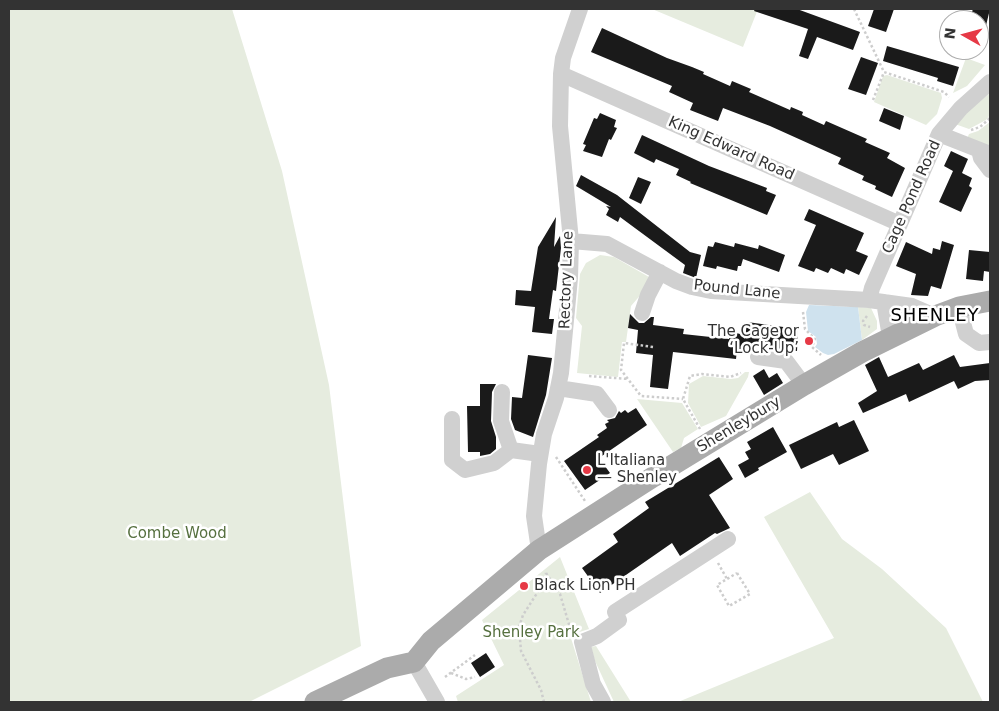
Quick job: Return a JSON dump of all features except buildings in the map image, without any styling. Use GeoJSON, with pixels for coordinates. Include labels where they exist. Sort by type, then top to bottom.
{"type":"FeatureCollection","features":[{"type":"Feature","properties":{"kind":"main road","name":"Shenleybury"},"geometry":{"type":"LineString","coordinates":[[414,662],[431,641],[543,564],[595,514],[804,385],[890,337],[959,307],[990,301]]}},
{"type":"Feature","properties":{"kind":"main road"},"geometry":{"type":"LineString","coordinates":[[315,702],[387,668],[414,662]]}},
{"type":"Feature","properties":{"kind":"street","name":"Rectory Lane"},"geometry":{"type":"LineString","coordinates":[[543,564],[534,516],[542,446],[559,381],[570,278],[571,241],[560,126],[561,74],[563,58],[580,9]]}},
{"type":"Feature","properties":{"kind":"street","name":"King Edward Road"},"geometry":{"type":"LineString","coordinates":[[561,74],[900,224]]}},
{"type":"Feature","properties":{"kind":"street","name":"Cage Pond Road"},"geometry":{"type":"LineString","coordinates":[[877,301],[872,288],[939,134],[961,108],[990,82]]}},
{"type":"Feature","properties":{"kind":"street"},"geometry":{"type":"LineString","coordinates":[[939,134],[985,152],[981,158],[990,170]]}},
{"type":"Feature","properties":{"kind":"street","name":"Pound Lane"},"geometry":{"type":"LineString","coordinates":[[571,241],[607,244],[676,281],[711,291],[877,301],[912,306],[935,316]]}},
{"type":"Feature","properties":{"kind":"street"},"geometry":{"type":"LineString","coordinates":[[642,313],[648,295],[660,272]]}},
{"type":"Feature","properties":{"kind":"street"},"geometry":{"type":"LineString","coordinates":[[877,301],[890,337]]}},
{"type":"Feature","properties":{"kind":"street"},"geometry":{"type":"LineString","coordinates":[[959,307],[966,334],[979,343],[990,342]]}},
{"type":"Feature","properties":{"kind":"street"},"geometry":{"type":"LineString","coordinates":[[758,357],[786,361],[804,385]]}},
{"type":"Feature","properties":{"kind":"street"},"geometry":{"type":"LineString","coordinates":[[559,381],[597,394],[609,410]]}},
{"type":"Feature","properties":{"kind":"street"},"geometry":{"type":"LineString","coordinates":[[502,392],[501,421],[511,450]]}},
{"type":"Feature","properties":{"kind":"street"},"geometry":{"type":"LineString","coordinates":[[452,419],[452,460],[464,470],[494,463],[511,450],[542,446]]}},
{"type":"Feature","properties":{"kind":"street"},"geometry":{"type":"LineString","coordinates":[[603,702],[593,684],[582,642],[597,636],[619,620],[615,612],[728,540]]}},
{"type":"Feature","properties":{"kind":"street"},"geometry":{"type":"LineString","coordinates":[[414,662],[437,702]]}},
{"type":"Feature","properties":{"kind":"path"},"geometry":{"type":"LineString","coordinates":[[852,9],[884,72],[944,92],[951,98]]}},
{"type":"Feature","properties":{"kind":"path"},"geometry":{"type":"LineString","coordinates":[[873,100],[884,72]]}},
{"type":"Feature","properties":{"kind":"path"},"geometry":{"type":"LineString","coordinates":[[804,305],[805,329],[815,340],[812,347],[825,358]]}},
{"type":"Feature","properties":{"kind":"path"},"geometry":{"type":"LineString","coordinates":[[653,347],[624,343],[621,370],[641,396],[684,399]]}},
{"type":"Feature","properties":{"kind":"path"},"geometry":{"type":"LineString","coordinates":[[708,444],[684,399],[690,376],[702,374],[730,377],[741,373]]}},
{"type":"Feature","properties":{"kind":"path"},"geometry":{"type":"LineString","coordinates":[[559,381],[628,379]]}},
{"type":"Feature","properties":{"kind":"path"},"geometry":{"type":"LineString","coordinates":[[542,446],[595,514]]}},
{"type":"Feature","properties":{"kind":"path"},"geometry":{"type":"LineString","coordinates":[[543,564],[560,594],[572,635],[582,642]]}},
{"type":"Feature","properties":{"kind":"path"},"geometry":{"type":"LineString","coordinates":[[543,564],[541,587],[523,615],[519,627],[521,651],[541,690],[544,702]]}},
{"type":"Feature","properties":{"kind":"path"},"geometry":{"type":"LineString","coordinates":[[738,573],[750,594],[729,606],[717,585],[738,573]]}},
{"type":"Feature","properties":{"kind":"path"},"geometry":{"type":"LineString","coordinates":[[445,677],[475,655]]}},
{"type":"Feature","properties":{"kind":"path"},"geometry":{"type":"LineString","coordinates":[[451,673],[466,679],[475,676]]}},
{"type":"Feature","properties":{"kind":"green space","name":"Combe Wood"},"geometry":{"type":"Polygon","coordinates":[[[9,9],[232,9],[282,171],[329,385],[361,646],[249,702],[9,702],[9,9]]]}},
{"type":"Feature","properties":{"kind":"green space"},"geometry":{"type":"Polygon","coordinates":[[[652,9],[758,9],[743,47],[652,9]]]}},
{"type":"Feature","properties":{"kind":"green space"},"geometry":{"type":"Polygon","coordinates":[[[965,60],[971,60],[985,65],[967,86],[953,93],[965,60]]]}},
{"type":"Feature","properties":{"kind":"green space"},"geometry":{"type":"Polygon","coordinates":[[[887,75],[941,93],[942,98],[937,114],[926,125],[874,102],[883,76],[887,75]]]}},
{"type":"Feature","properties":{"kind":"green space"},"geometry":{"type":"Polygon","coordinates":[[[990,93],[990,115],[986,120],[969,129],[955,124],[958,119],[990,93]]]}},
{"type":"Feature","properties":{"kind":"green space"},"geometry":{"type":"Polygon","coordinates":[[[990,122],[988,150],[966,141],[969,134],[978,131],[990,122]]]}},
{"type":"Feature","properties":{"kind":"green space"},"geometry":{"type":"Polygon","coordinates":[[[600,255],[614,257],[649,277],[643,292],[631,306],[626,342],[622,342],[618,377],[577,373],[582,326],[576,318],[580,274],[586,263],[600,255]]]}},
{"type":"Feature","properties":{"kind":"green space"},"geometry":{"type":"Polygon","coordinates":[[[858,307],[871,308],[877,321],[877,329],[862,340],[858,307]]]}},
{"type":"Feature","properties":{"kind":"green space"},"geometry":{"type":"Polygon","coordinates":[[[745,372],[749,372],[748,377],[726,416],[701,427],[688,403],[689,384],[703,376],[731,379],[738,378],[745,372]]]}},
{"type":"Feature","properties":{"kind":"green space"},"geometry":{"type":"Polygon","coordinates":[[[637,399],[682,403],[698,429],[684,438],[681,448],[673,452],[637,399]]]}},
{"type":"Feature","properties":{"kind":"green space"},"geometry":{"type":"Polygon","coordinates":[[[810,492],[842,539],[882,569],[946,628],[983,702],[678,702],[834,638],[764,517],[810,492]]]}},
{"type":"Feature","properties":{"kind":"green space","name":"Shenley Park"},"geometry":{"type":"Polygon","coordinates":[[[560,557],[589,629],[570,635],[591,702],[458,702],[456,696],[504,665],[482,620],[560,557]]]}},
{"type":"Feature","properties":{"kind":"green space"},"geometry":{"type":"Polygon","coordinates":[[[596,646],[631,702],[614,702],[595,661],[591,647],[596,646]]]}},
{"type":"Feature","properties":{"kind":"water"},"geometry":{"type":"Polygon","coordinates":[[[809,305],[858,307],[862,340],[834,354],[828,355],[823,353],[815,347],[817,344],[816,337],[808,331],[806,312],[809,305]]]}},
{"type":"Feature","properties":{"kind":"place","name":"The Cage or ‘Lock-Up’"},"geometry":{"type":"Point","coordinates":[809,341]}},
{"type":"Feature","properties":{"kind":"place","name":"L'Italiana — Shenley"},"geometry":{"type":"Point","coordinates":[587,470]}},
{"type":"Feature","properties":{"kind":"place","name":"Black Lion PH"},"geometry":{"type":"Point","coordinates":[524,586]}},
{"type":"Feature","properties":{"kind":"district","name":"SHENLEY"},"geometry":{"type":"Point","coordinates":[935,316]}}]}
